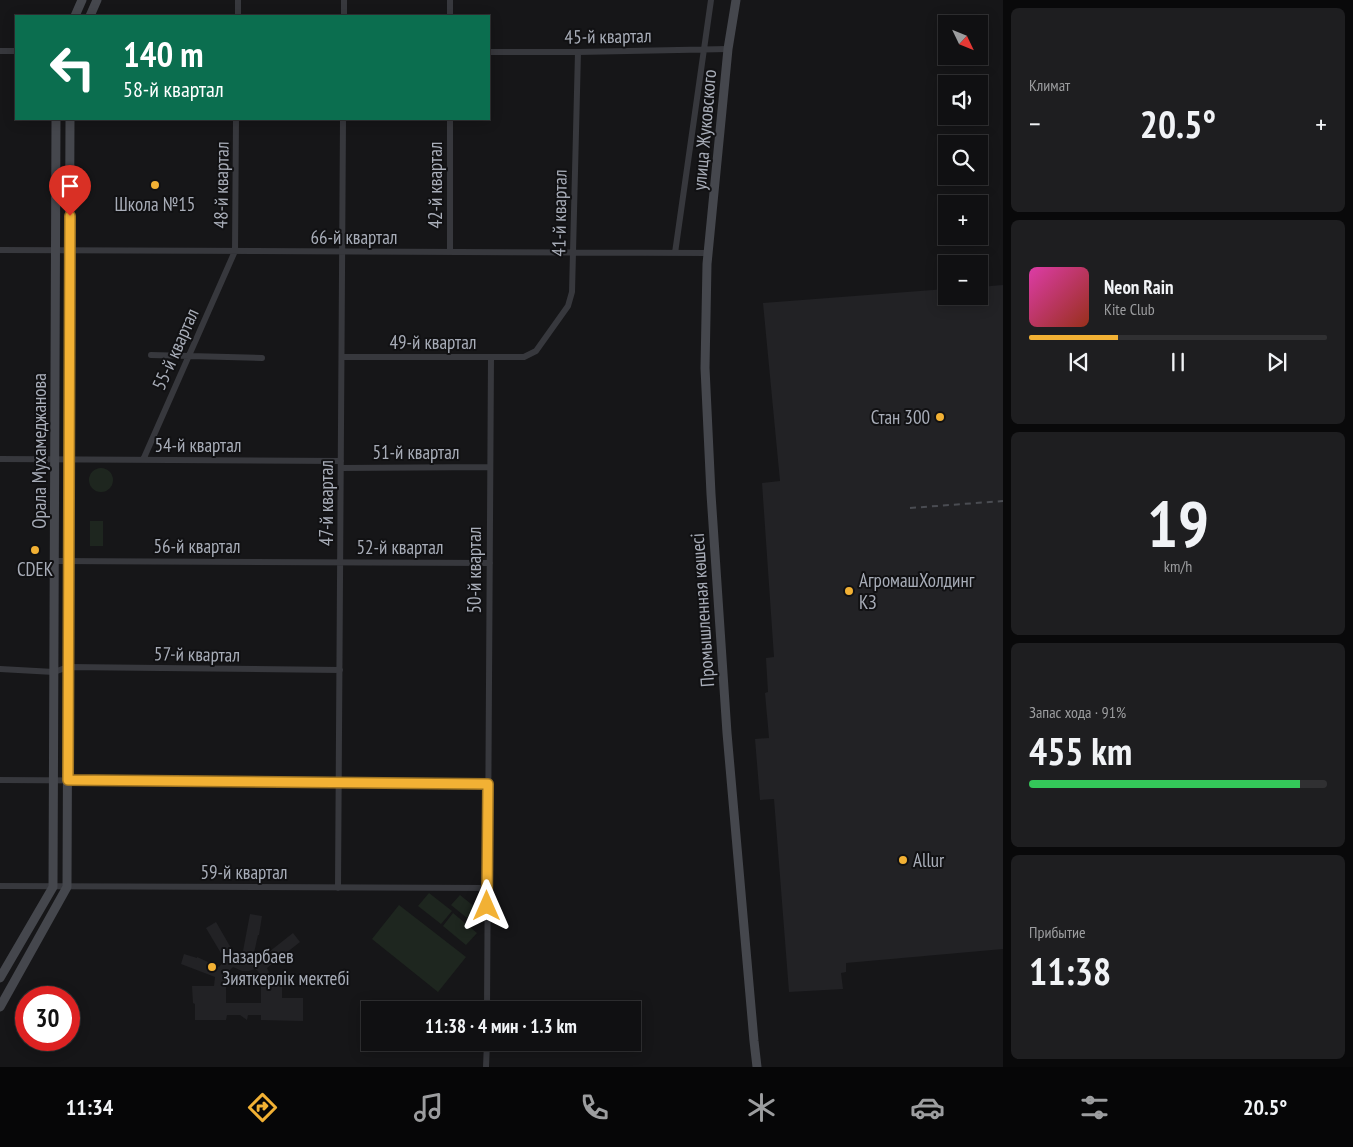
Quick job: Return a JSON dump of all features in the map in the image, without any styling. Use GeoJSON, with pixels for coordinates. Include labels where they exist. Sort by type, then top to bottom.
{"type":"FeatureCollection","features":[{"type":"Feature","properties":{"kind":"street"},"geometry":{"type":"LineString","coordinates":[[75,15],[82,0]]}},
{"type":"Feature","properties":{"kind":"street"},"geometry":{"type":"LineString","coordinates":[[90,15],[97,0]]}},
{"type":"Feature","properties":{"kind":"street"},"geometry":{"type":"LineString","coordinates":[[238,0],[238,15]]}},
{"type":"Feature","properties":{"kind":"street"},"geometry":{"type":"LineString","coordinates":[[344,0],[344,15]]}},
{"type":"Feature","properties":{"kind":"street"},"geometry":{"type":"LineString","coordinates":[[450,0],[450,15]]}},
{"type":"Feature","properties":{"kind":"street"},"geometry":{"type":"LineString","coordinates":[[675,253],[711,0]]}},
{"type":"Feature","properties":{"kind":"street","name":"улица Жуковского"},"geometry":{"type":"LineString","coordinates":[[707,264],[728,48],[736,0]]}},
{"type":"Feature","properties":{"kind":"street","name":"45-й квартал"},"geometry":{"type":"LineString","coordinates":[[490,52],[728,48]]}},
{"type":"Feature","properties":{"kind":"street"},"geometry":{"type":"LineString","coordinates":[[0,51],[15,51]]}},
{"type":"Feature","properties":{"kind":"street","name":"41-й квартал"},"geometry":{"type":"LineString","coordinates":[[524,357],[536,351],[568,306],[572,292],[578,52]]}},
{"type":"Feature","properties":{"kind":"street","name":"Орала Мухамеджанова"},"geometry":{"type":"LineString","coordinates":[[2,973],[53,886],[56,120]]}},
{"type":"Feature","properties":{"kind":"street","name":"Орала Мухамеджанова"},"geometry":{"type":"LineString","coordinates":[[0,1007],[67,886],[70,120]]}},
{"type":"Feature","properties":{"kind":"street","name":"48-й квартал"},"geometry":{"type":"LineString","coordinates":[[235,251],[236,120]]}},
{"type":"Feature","properties":{"kind":"street","name":"47-й квартал"},"geometry":{"type":"LineString","coordinates":[[338,888],[344,120]]}},
{"type":"Feature","properties":{"kind":"street","name":"42-й квартал"},"geometry":{"type":"LineString","coordinates":[[450,120],[450,252]]}},
{"type":"Feature","properties":{"kind":"street"},"geometry":{"type":"LineString","coordinates":[[56,148],[70,148]]}},
{"type":"Feature","properties":{"kind":"street","name":"66-й квартал"},"geometry":{"type":"LineString","coordinates":[[0,250],[708,253]]}},
{"type":"Feature","properties":{"kind":"street","name":"55-й квартал"},"geometry":{"type":"LineString","coordinates":[[143,460],[235,251]]}},
{"type":"Feature","properties":{"kind":"street","name":"Промышленная көшесі"},"geometry":{"type":"LineString","coordinates":[[707,264],[706,368],[711,494],[728,739],[757,1067]]}},
{"type":"Feature","properties":{"kind":"street"},"geometry":{"type":"LineString","coordinates":[[151,355],[262,358]]}},
{"type":"Feature","properties":{"kind":"street","name":"49-й квартал"},"geometry":{"type":"LineString","coordinates":[[342,357],[524,357]]}},
{"type":"Feature","properties":{"kind":"street","name":"50-й квартал"},"geometry":{"type":"LineString","coordinates":[[487,1001],[491,358]]}},
{"type":"Feature","properties":{"kind":"street","name":"54-й квартал"},"geometry":{"type":"LineString","coordinates":[[0,459],[341,464]]}},
{"type":"Feature","properties":{"kind":"street","name":"51-й квартал"},"geometry":{"type":"LineString","coordinates":[[341,464],[490,467]]}},
{"type":"Feature","properties":{"kind":"street","name":"56-й квартал"},"geometry":{"type":"LineString","coordinates":[[54,561],[340,562]]}},
{"type":"Feature","properties":{"kind":"street","name":"52-й квартал"},"geometry":{"type":"LineString","coordinates":[[340,562],[490,563]]}},
{"type":"Feature","properties":{"kind":"street","name":"57-й квартал"},"geometry":{"type":"LineString","coordinates":[[0,669],[54,672],[68,668],[340,670]]}},
{"type":"Feature","properties":{"kind":"street"},"geometry":{"type":"LineString","coordinates":[[0,780],[488,784]]}},
{"type":"Feature","properties":{"kind":"street","name":"59-й квартал"},"geometry":{"type":"LineString","coordinates":[[0,886],[488,888]]}},
{"type":"Feature","properties":{"kind":"street"},"geometry":{"type":"LineString","coordinates":[[2,973],[17,978]]}},
{"type":"Feature","properties":{"kind":"street"},"geometry":{"type":"LineString","coordinates":[[486,1051],[486,1067]]}},
{"type":"Feature","properties":{"kind":"shaded area"},"geometry":{"type":"Polygon","coordinates":[[[1003,285],[1003,949],[846,963],[846,972],[841,973],[843,989],[789,992],[774,799],[760,800],[755,739],[769,738],[765,693],[768,692],[766,658],[774,657],[762,483],[780,481],[763,303],[938,290],[938,305],[988,305],[988,286],[1003,285]]]}},
{"type":"Feature","properties":{"kind":"shaded area"},"geometry":{"type":"Polygon","coordinates":[[[101,468],[106,469],[112,475],[112,485],[106,491],[101,492],[96,491],[90,485],[89,480],[90,475],[96,469],[101,468]]]}},
{"type":"Feature","properties":{"kind":"shaded area"},"geometry":{"type":"Polygon","coordinates":[[[90,521],[103,521],[103,546],[90,546],[90,521]]]}},
{"type":"Feature","properties":{"kind":"shaded area"},"geometry":{"type":"Polygon","coordinates":[[[429,893],[452,911],[441,924],[418,906],[429,893]]]}},
{"type":"Feature","properties":{"kind":"shaded area"},"geometry":{"type":"Polygon","coordinates":[[[460,895],[476,908],[467,918],[451,905],[460,895]]]}},
{"type":"Feature","properties":{"kind":"shaded area"},"geometry":{"type":"Polygon","coordinates":[[[399,905],[466,957],[438,992],[372,939],[399,905]]]}},
{"type":"Feature","properties":{"kind":"shaded area"},"geometry":{"type":"Polygon","coordinates":[[[453,913],[477,933],[466,945],[443,926],[453,913]]]}},
{"type":"Feature","properties":{"kind":"shaded area","name":"Назарбаев Зияткерлік мектебі"},"geometry":{"type":"Polygon","coordinates":[[[250,914],[262,916],[253,954],[260,959],[293,933],[300,942],[267,968],[271,986],[282,986],[282,998],[303,998],[303,1021],[261,1020],[261,1015],[248,1015],[247,1020],[240,1015],[227,1015],[226,1020],[195,1020],[192,986],[214,986],[215,977],[181,964],[184,954],[197,957],[219,967],[225,960],[206,928],[216,922],[235,955],[243,951],[250,914]],[[233,967],[228,972],[226,979],[226,1003],[261,1003],[261,978],[258,971],[255,969],[242,971],[233,967]]]}},
{"type":"Feature","properties":{"kind":"railway"},"geometry":{"type":"LineString","coordinates":[[910,508],[1003,501]]}},
{"type":"Feature","properties":{"kind":"place","name":"Школа №15"},"geometry":{"type":"Point","coordinates":[155,185]}},
{"type":"Feature","properties":{"kind":"place","name":"Стан 300"},"geometry":{"type":"Point","coordinates":[940,417]}},
{"type":"Feature","properties":{"kind":"place","name":"CDEK"},"geometry":{"type":"Point","coordinates":[35,550]}},
{"type":"Feature","properties":{"kind":"place","name":"АгромашХолдинг КЗ"},"geometry":{"type":"Point","coordinates":[849,591]}},
{"type":"Feature","properties":{"kind":"place","name":"Allur"},"geometry":{"type":"Point","coordinates":[903,860]}},
{"type":"Feature","properties":{"kind":"place","name":"Назарбаев Зияткерлік мектебі"},"geometry":{"type":"Point","coordinates":[212,967]}},
{"type":"Feature","properties":{"kind":"route"},"geometry":{"type":"LineString","coordinates":[[70,216],[68,780],[488,784],[487,906]]}}]}
